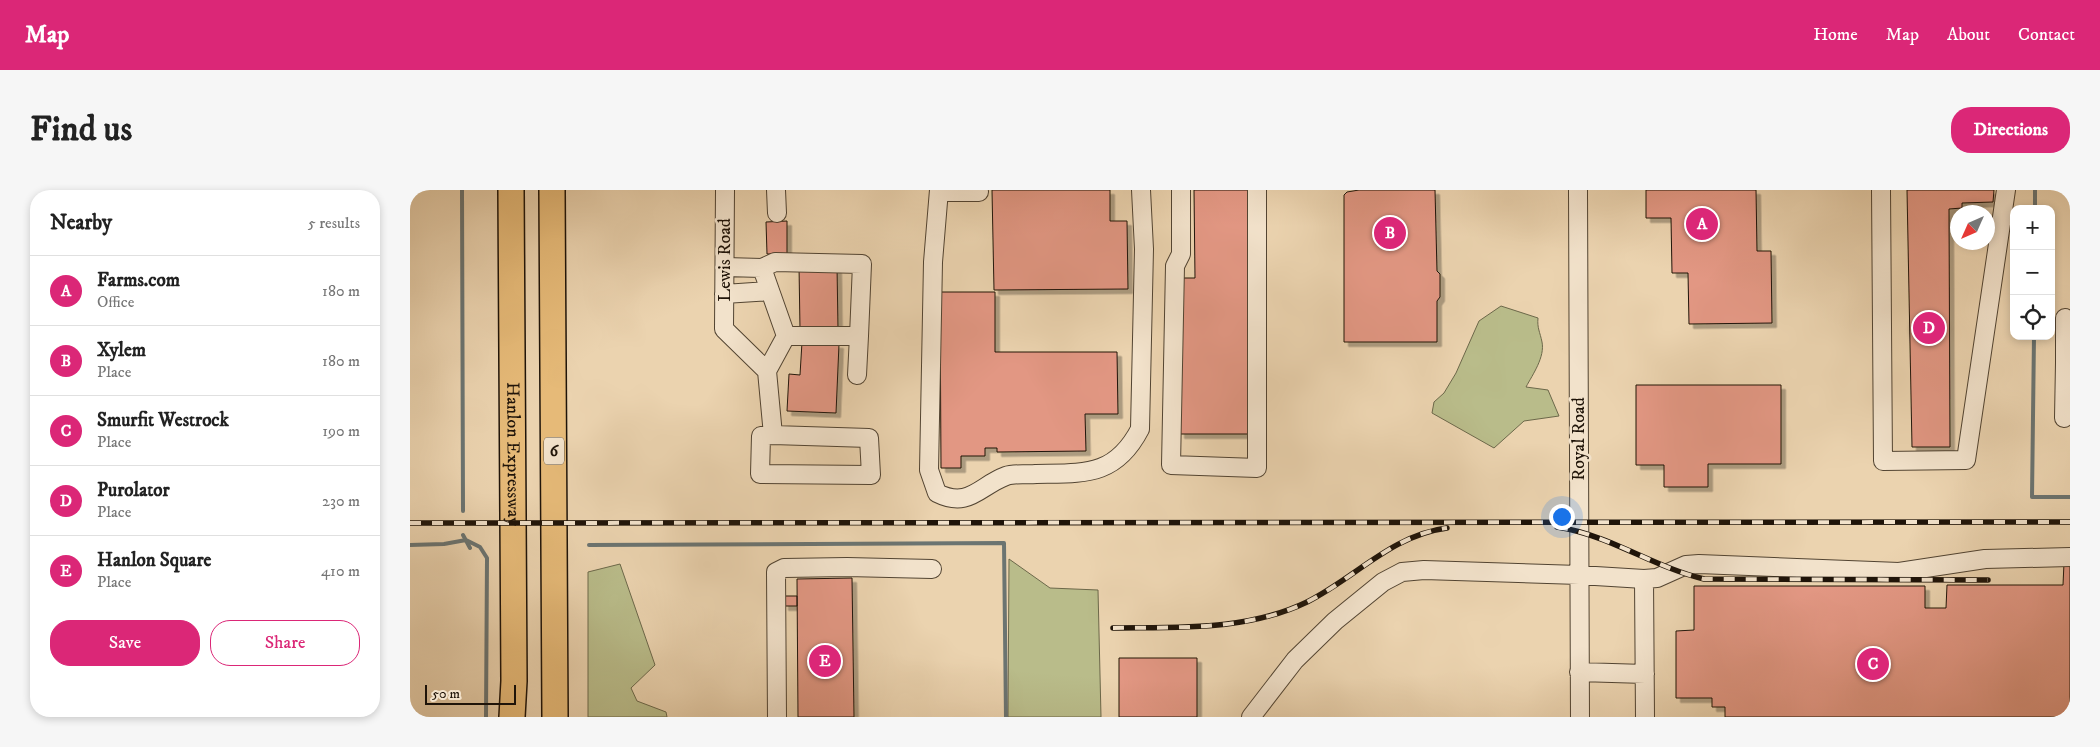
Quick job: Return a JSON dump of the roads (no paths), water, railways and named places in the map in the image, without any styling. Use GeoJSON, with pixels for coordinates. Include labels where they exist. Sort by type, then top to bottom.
{"type":"FeatureCollection","features":[{"type":"Feature","properties":{"kind":"highway","name":"Hanlon Expressway"},"geometry":{"type":"LineString","coordinates":[[511,190],[514,681],[512,717]]}},
{"type":"Feature","properties":{"kind":"highway","name":"6"},"geometry":{"type":"LineString","coordinates":[[552,190],[555,717]]}},
{"type":"Feature","properties":{"kind":"street","name":"Lewis Road"},"geometry":{"type":"LineString","coordinates":[[725,190],[724,329],[767,371]]}},
{"type":"Feature","properties":{"kind":"street"},"geometry":{"type":"LineString","coordinates":[[776,190],[777,213]]}},
{"type":"Feature","properties":{"kind":"street"},"geometry":{"type":"LineString","coordinates":[[979,192],[939,191],[933,262],[929,470],[937,493],[949,499],[972,496],[1007,475],[1082,473],[1112,464],[1130,447],[1140,429],[1144,249],[1141,190]]}},
{"type":"Feature","properties":{"kind":"street"},"geometry":{"type":"LineString","coordinates":[[1181,190],[1181,254],[1175,266],[1172,465],[1257,468],[1257,190]]}},
{"type":"Feature","properties":{"kind":"street","name":"Royal Road"},"geometry":{"type":"LineString","coordinates":[[1578,190],[1580,717]]}},
{"type":"Feature","properties":{"kind":"street"},"geometry":{"type":"LineString","coordinates":[[1881,190],[1883,462],[1966,460],[2006,190]]}},
{"type":"Feature","properties":{"kind":"street"},"geometry":{"type":"LineString","coordinates":[[725,267],[762,268],[775,262],[862,264],[857,375]]}},
{"type":"Feature","properties":{"kind":"street"},"geometry":{"type":"LineString","coordinates":[[762,268],[786,336],[767,371],[773,436]]}},
{"type":"Feature","properties":{"kind":"street"},"geometry":{"type":"LineString","coordinates":[[724,294],[770,291]]}},
{"type":"Feature","properties":{"kind":"street"},"geometry":{"type":"LineString","coordinates":[[2064,418],[2067,363],[2065,318]]}},
{"type":"Feature","properties":{"kind":"street"},"geometry":{"type":"LineString","coordinates":[[786,336],[859,336]]}},
{"type":"Feature","properties":{"kind":"street"},"geometry":{"type":"LineString","coordinates":[[761,436],[773,436],[869,438],[871,475],[760,474],[761,436]]}},
{"type":"Feature","properties":{"kind":"street"},"geometry":{"type":"LineString","coordinates":[[1251,717],[1295,660],[1335,620],[1383,582],[1402,572],[1424,570],[1644,579],[1662,577],[1686,565],[1699,564],[1900,572],[1985,559],[2070,557]]}},
{"type":"Feature","properties":{"kind":"street"},"geometry":{"type":"LineString","coordinates":[[777,717],[776,572],[784,568],[932,568]]}},
{"type":"Feature","properties":{"kind":"street"},"geometry":{"type":"LineString","coordinates":[[1644,579],[1645,717]]}},
{"type":"Feature","properties":{"kind":"street"},"geometry":{"type":"LineString","coordinates":[[1580,672],[1645,674]]}},
{"type":"Feature","properties":{"kind":"waterway"},"geometry":{"type":"LineString","coordinates":[[462,190],[463,511]]}},
{"type":"Feature","properties":{"kind":"waterway"},"geometry":{"type":"LineString","coordinates":[[2035,190],[2035,205]]}},
{"type":"Feature","properties":{"kind":"waterway"},"geometry":{"type":"LineString","coordinates":[[2034,340],[2032,497],[2070,497]]}},
{"type":"Feature","properties":{"kind":"waterway"},"geometry":{"type":"LineString","coordinates":[[463,535],[470,548]]}},
{"type":"Feature","properties":{"kind":"waterway"},"geometry":{"type":"LineString","coordinates":[[410,545],[444,544],[466,540],[480,547],[487,558],[486,717]]}},
{"type":"Feature","properties":{"kind":"waterway"},"geometry":{"type":"LineString","coordinates":[[589,545],[1004,543],[1006,717]]}},
{"type":"Feature","properties":{"kind":"railway"},"geometry":{"type":"LineString","coordinates":[[410,523],[2070,522]]}},
{"type":"Feature","properties":{"kind":"railway"},"geometry":{"type":"LineString","coordinates":[[1557,527],[1595,537],[1685,574],[1704,579],[1988,580]]}},
{"type":"Feature","properties":{"kind":"railway"},"geometry":{"type":"LineString","coordinates":[[1113,628],[1212,626],[1261,618],[1307,602],[1391,548],[1409,539],[1427,532],[1447,528]]}},
{"type":"Feature","properties":{"kind":"place","name":"Farms.com"},"geometry":{"type":"Point","coordinates":[1702,224]}},
{"type":"Feature","properties":{"kind":"place","name":"Xylem"},"geometry":{"type":"Point","coordinates":[1390,233]}},
{"type":"Feature","properties":{"kind":"place","name":"Purolator"},"geometry":{"type":"Point","coordinates":[1929,328]}},
{"type":"Feature","properties":{"kind":"place","name":"Hanlon Square"},"geometry":{"type":"Point","coordinates":[825,661]}},
{"type":"Feature","properties":{"kind":"place","name":"Smurfit Westrock"},"geometry":{"type":"Point","coordinates":[1873,664]}}]}
